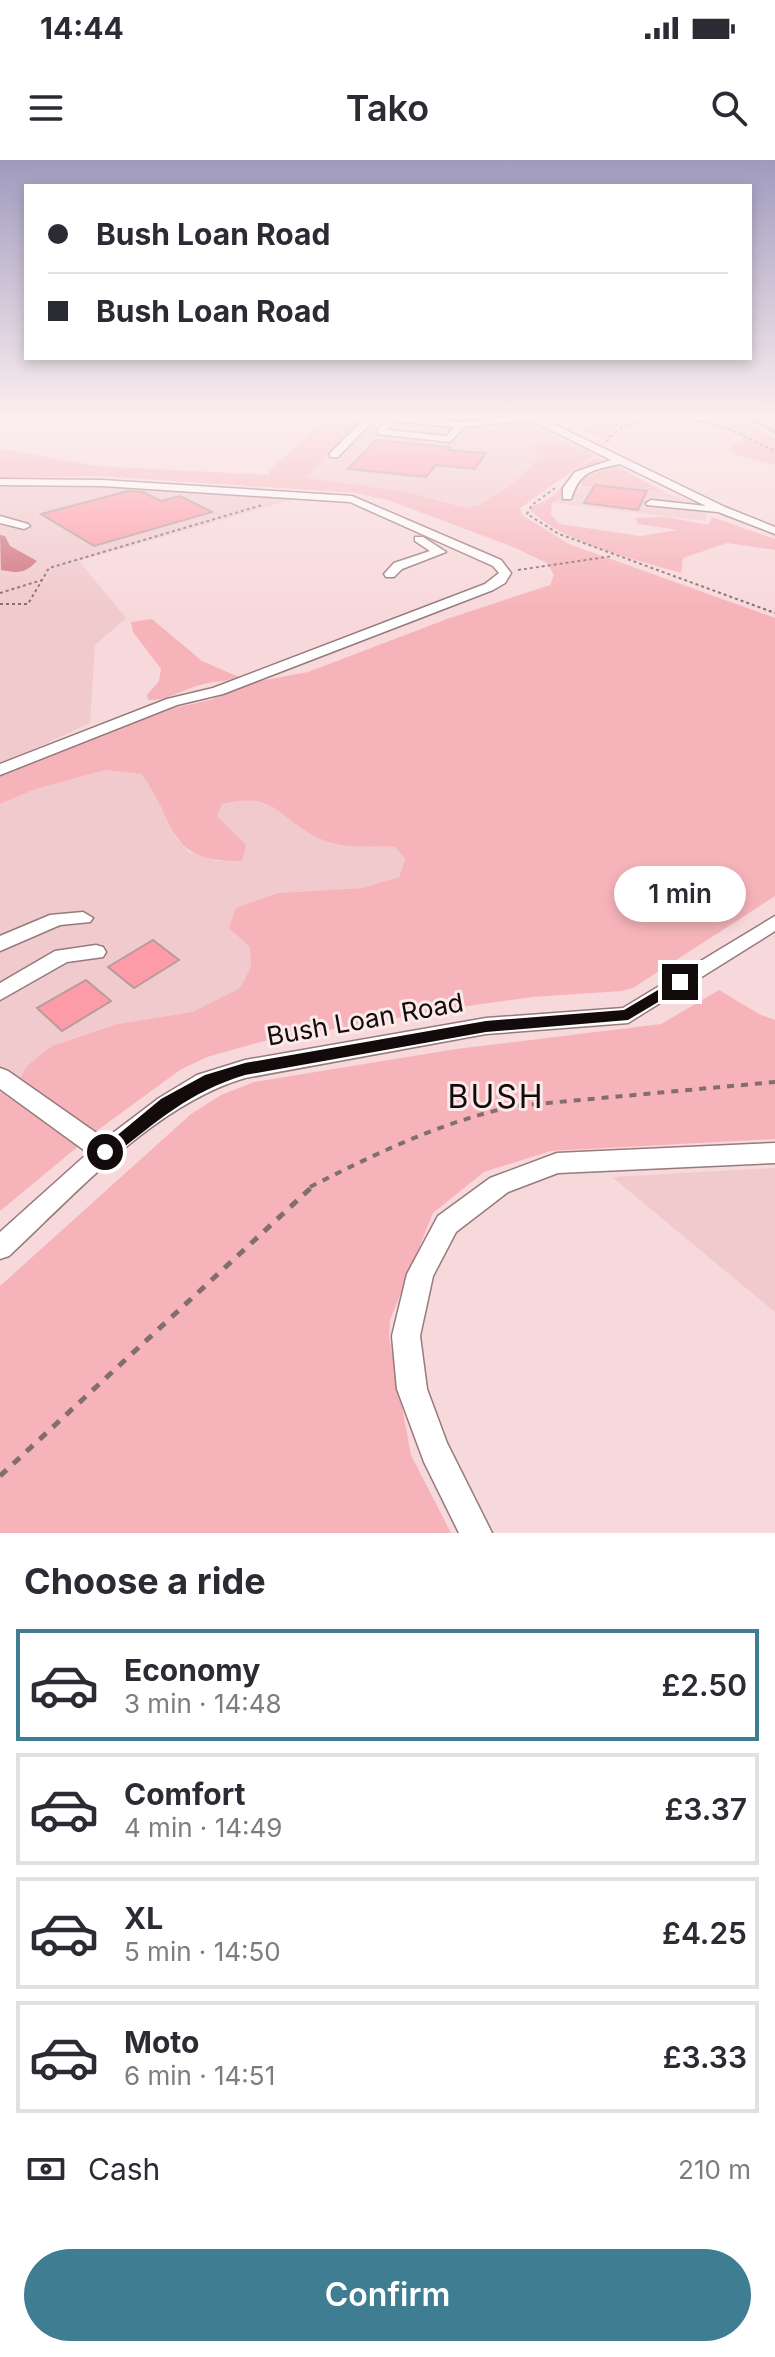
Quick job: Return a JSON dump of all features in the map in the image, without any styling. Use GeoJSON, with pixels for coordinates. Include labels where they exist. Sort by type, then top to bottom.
{"type":"FeatureCollection","features":[{"type":"Feature","properties":{"kind":"street"},"geometry":{"type":"LineString","coordinates":[[567,497],[572,479]]}},
{"type":"Feature","properties":{"kind":"street"},"geometry":{"type":"LineString","coordinates":[[661,479],[775,531]]}},
{"type":"Feature","properties":{"kind":"street"},"geometry":{"type":"LineString","coordinates":[[0,482],[231,495]]}},
{"type":"Feature","properties":{"kind":"street"},"geometry":{"type":"LineString","coordinates":[[0,770],[172,702],[218,691],[489,587],[501,580],[505,573],[497,563],[352,499],[337,496],[200,496]]}},
{"type":"Feature","properties":{"kind":"street"},"geometry":{"type":"LineString","coordinates":[[651,503],[700,510],[721,509]]}},
{"type":"Feature","properties":{"kind":"street"},"geometry":{"type":"LineString","coordinates":[[386,513],[398,529],[440,550],[432,556],[398,566],[390,574]]}},
{"type":"Feature","properties":{"kind":"street"},"geometry":{"type":"LineString","coordinates":[[0,519],[24,526]]}},
{"type":"Feature","properties":{"kind":"street"},"geometry":{"type":"LineString","coordinates":[[0,944],[57,919],[83,918]]}},
{"type":"Feature","properties":{"kind":"street","name":"Bush Loan Road"},"geometry":{"type":"LineString","coordinates":[[0,1248],[105,1152],[167,1104],[205,1081],[245,1069],[486,1026],[628,1015],[775,922]]}},
{"type":"Feature","properties":{"kind":"street"},"geometry":{"type":"LineString","coordinates":[[4,984],[62,956],[96,952]]}},
{"type":"Feature","properties":{"kind":"street"},"geometry":{"type":"LineString","coordinates":[[0,1077],[105,1152]]}},
{"type":"Feature","properties":{"kind":"street"},"geometry":{"type":"LineString","coordinates":[[476,1533],[435,1451],[412,1389],[406,1336],[420,1274],[447,1224],[499,1185],[557,1163],[775,1153]]}},
{"type":"Feature","properties":{"kind":"path"},"geometry":{"type":"LineString","coordinates":[[0,604],[28,604],[49,568],[263,505]]}},
{"type":"Feature","properties":{"kind":"path"},"geometry":{"type":"LineString","coordinates":[[587,545],[775,613]]}},
{"type":"Feature","properties":{"kind":"path"},"geometry":{"type":"LineString","coordinates":[[518,570],[615,555]]}},
{"type":"Feature","properties":{"kind":"path"},"geometry":{"type":"LineString","coordinates":[[512,564],[518,570]]}},
{"type":"Feature","properties":{"kind":"path"},"geometry":{"type":"LineString","coordinates":[[517,578],[518,570]]}},
{"type":"Feature","properties":{"kind":"path"},"geometry":{"type":"LineString","coordinates":[[0,593],[42,580]]}},
{"type":"Feature","properties":{"kind":"path"},"geometry":{"type":"LineString","coordinates":[[0,1476],[141,1348],[309,1188],[403,1140],[477,1114],[515,1106],[775,1082]]}},
{"type":"Feature","properties":{"kind":"shaded area"},"geometry":{"type":"Polygon","coordinates":[[[145,479],[313,479],[409,492],[464,508],[479,505],[518,479],[561,479],[520,508],[522,515],[569,544],[775,618],[775,896],[633,988],[461,1007],[260,1042],[207,1057],[180,1070],[98,1130],[0,1211],[0,1093],[17,1084],[27,1066],[52,1046],[117,1024],[192,1012],[240,988],[251,967],[250,947],[229,928],[236,908],[278,893],[362,888],[399,877],[405,859],[395,847],[354,846],[325,841],[264,803],[240,801],[222,804],[217,816],[246,845],[242,861],[217,860],[199,855],[176,837],[141,774],[105,770],[33,790],[0,804],[0,774],[173,708],[210,700],[260,681],[308,672],[447,619],[550,585],[554,575],[547,563],[388,500],[356,493],[145,479]]]}},
{"type":"Feature","properties":{"kind":"shaded area"},"geometry":{"type":"Polygon","coordinates":[[[312,479],[518,479],[479,505],[464,508],[409,492],[312,479]]]}},
{"type":"Feature","properties":{"kind":"shaded area"},"geometry":{"type":"Polygon","coordinates":[[[570,479],[559,499],[552,503],[551,515],[560,524],[640,536],[678,530],[638,524],[635,518],[666,517],[708,525],[712,517],[775,539],[775,550],[727,543],[683,558],[681,573],[582,542],[546,523],[531,511],[531,507],[555,494],[570,479]]]}},
{"type":"Feature","properties":{"kind":"shaded area"},"geometry":{"type":"Polygon","coordinates":[[[583,479],[641,479],[664,492],[595,485],[593,488],[581,486],[583,479]]]}},
{"type":"Feature","properties":{"kind":"shaded area"},"geometry":{"type":"Polygon","coordinates":[[[595,484],[664,492],[706,506],[707,521],[552,503],[565,486],[593,488],[595,484]]]}},
{"type":"Feature","properties":{"kind":"shaded area"},"geometry":{"type":"Polygon","coordinates":[[[37,485],[302,497],[79,561],[126,618],[95,645],[90,723],[0,765],[0,487],[37,485]]]}},
{"type":"Feature","properties":{"kind":"shaded area"},"geometry":{"type":"Polygon","coordinates":[[[0,535],[5,536],[10,546],[37,561],[20,572],[1,570],[0,535]]]}},
{"type":"Feature","properties":{"kind":"shaded area"},"geometry":{"type":"Polygon","coordinates":[[[152,619],[202,661],[239,677],[200,685],[162,699],[148,700],[147,695],[159,681],[161,669],[133,632],[131,622],[152,619]]]}},
{"type":"Feature","properties":{"kind":"shaded area"},"geometry":{"type":"Polygon","coordinates":[[[105,770],[141,774],[156,793],[176,838],[189,852],[216,861],[242,860],[231,831],[217,816],[222,804],[242,799],[272,804],[314,836],[336,844],[395,847],[405,858],[399,877],[362,888],[278,893],[229,928],[250,946],[251,967],[240,988],[192,1012],[117,1024],[52,1046],[17,1084],[0,1093],[0,804],[33,790],[105,770]]]}},
{"type":"Feature","properties":{"kind":"shaded area"},"geometry":{"type":"Polygon","coordinates":[[[719,990],[775,1020],[775,1139],[551,1151],[484,1172],[433,1213],[390,1320],[389,1337],[411,1455],[451,1533],[0,1533],[0,1286],[191,1114],[221,1095],[254,1082],[456,1049],[661,1024],[719,990]]]}},
{"type":"Feature","properties":{"kind":"shaded area"},"geometry":{"type":"Polygon","coordinates":[[[775,1168],[775,1312],[612,1177],[775,1168]]]}},
{"type":"Feature","properties":{"kind":"building"},"geometry":{"type":"Polygon","coordinates":[[[595,485],[647,491],[638,510],[584,503],[595,485]]]}},
{"type":"Feature","properties":{"kind":"building"},"geometry":{"type":"Polygon","coordinates":[[[128,491],[143,492],[161,501],[180,496],[212,512],[94,546],[41,514],[128,491]]]}},
{"type":"Feature","properties":{"kind":"building"},"geometry":{"type":"Polygon","coordinates":[[[153,940],[179,960],[134,988],[108,967],[153,940]]]}},
{"type":"Feature","properties":{"kind":"building"},"geometry":{"type":"Polygon","coordinates":[[[86,980],[111,1001],[62,1031],[37,1008],[86,980]]]}},
{"type":"Feature","properties":{"kind":"district","name":"BUSH"},"geometry":{"type":"Point","coordinates":[496,1096]}},
{"type":"Feature","properties":{"kind":"route"},"geometry":{"type":"LineString","coordinates":[[105,1152],[167,1104],[205,1081],[245,1069],[486,1026],[628,1015],[680,982]]}}]}
